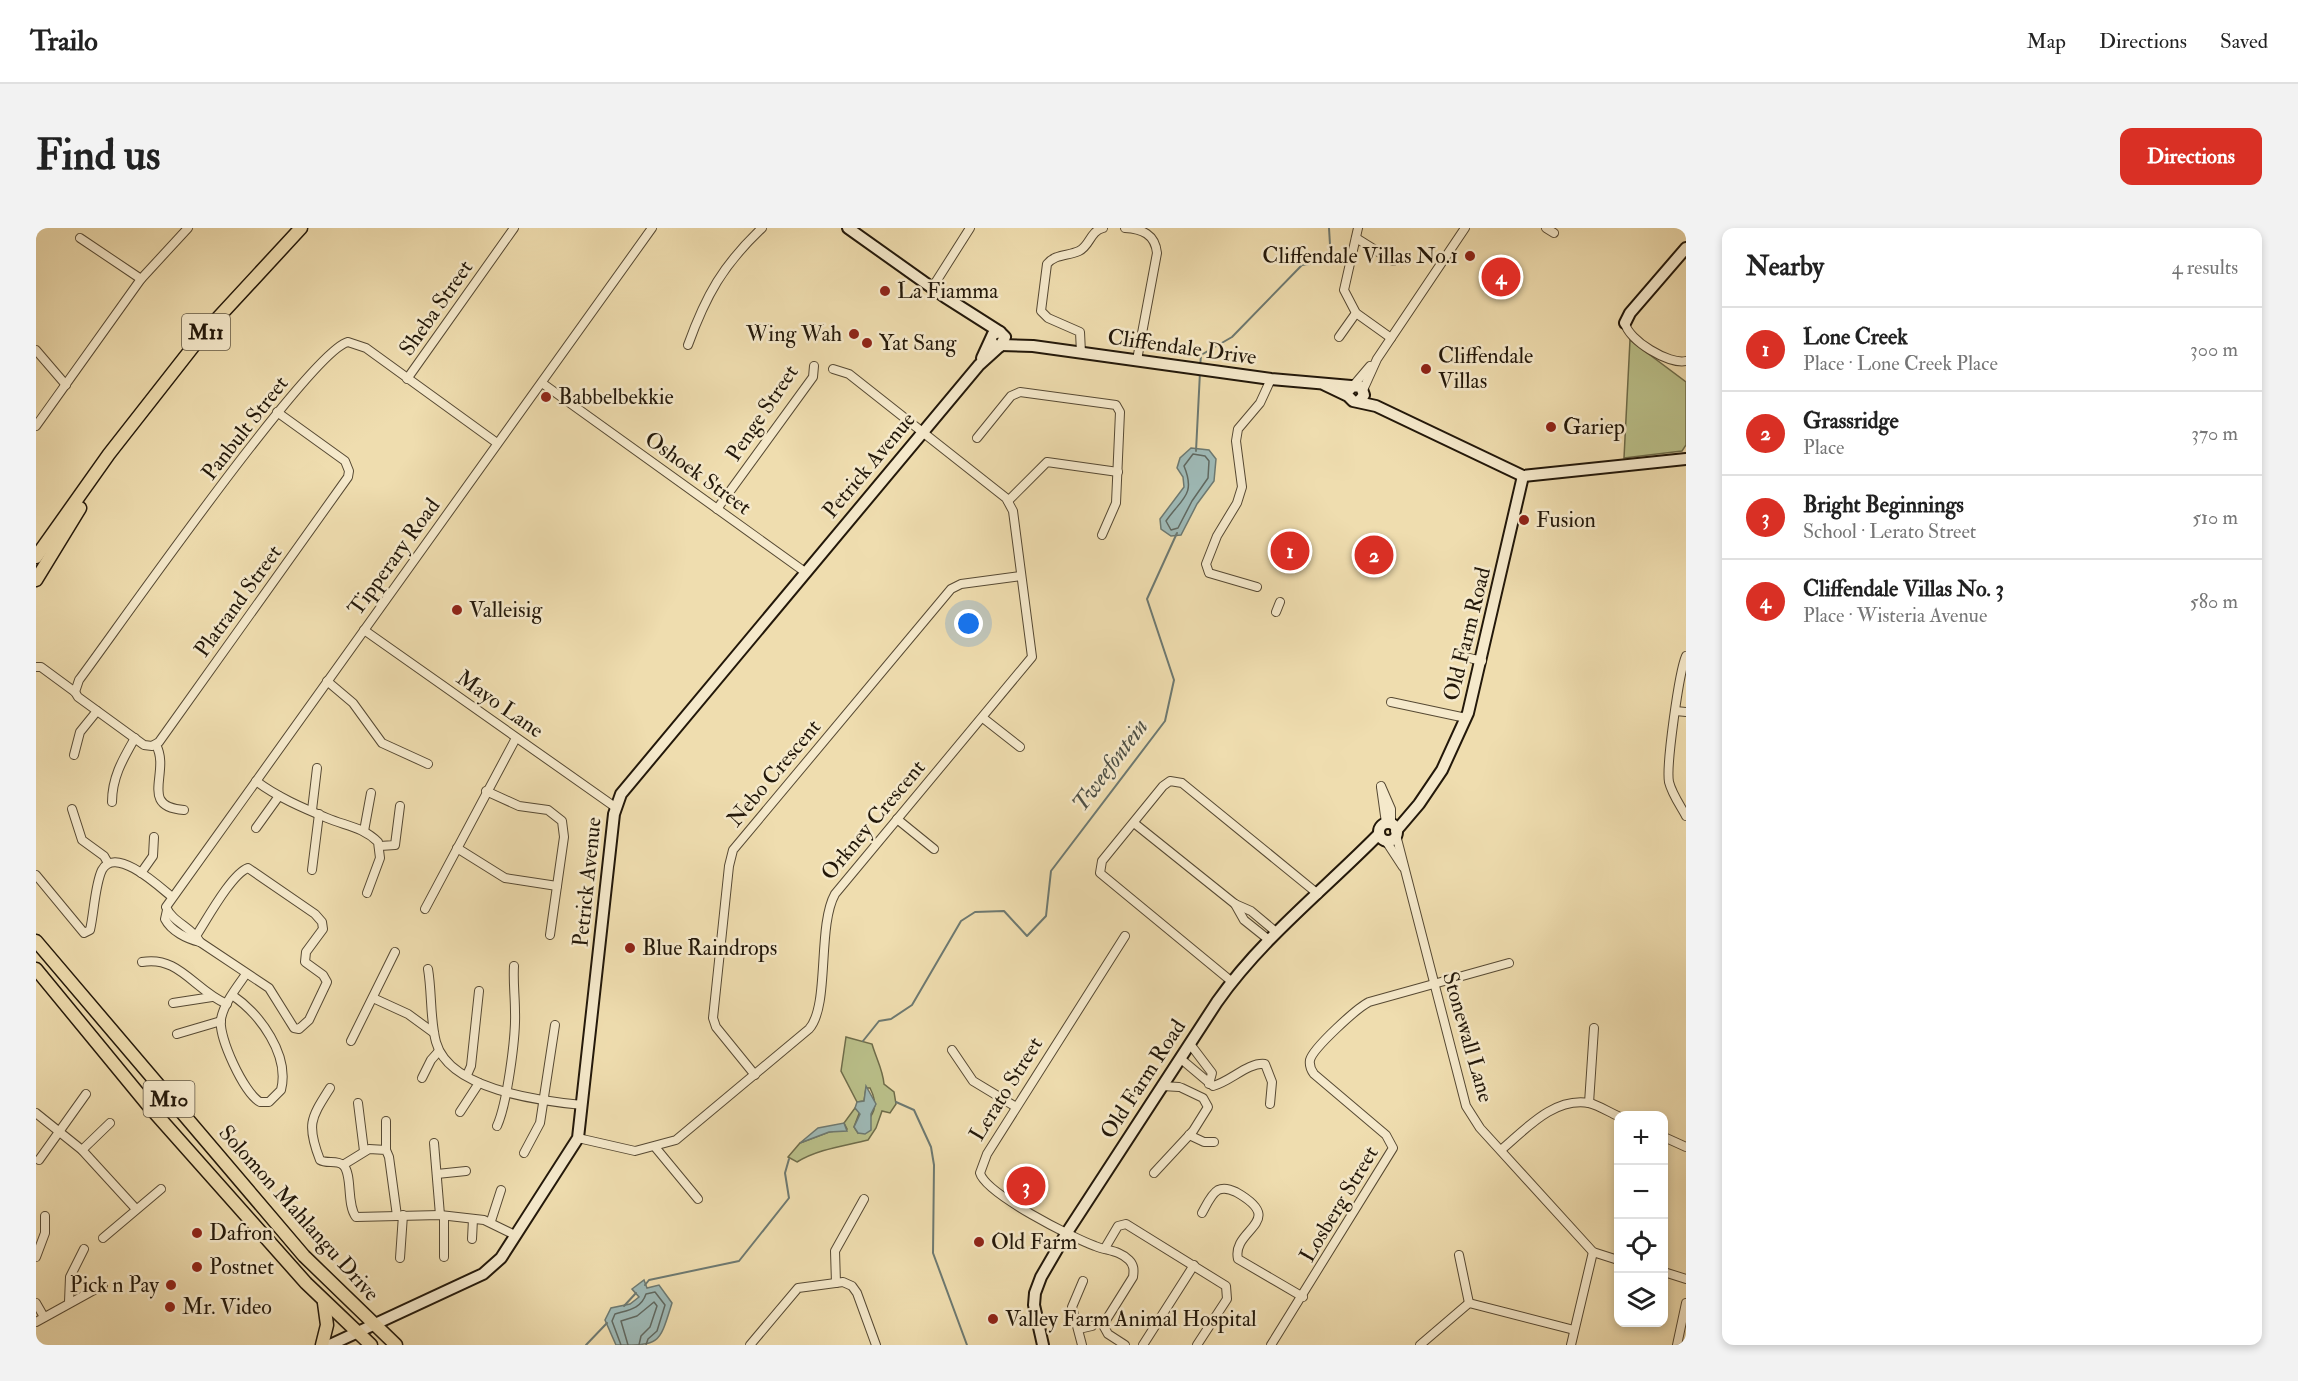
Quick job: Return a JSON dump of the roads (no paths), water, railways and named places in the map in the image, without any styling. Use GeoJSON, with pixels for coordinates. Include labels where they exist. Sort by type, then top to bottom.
{"type":"FeatureCollection","features":[{"type":"Feature","properties":{"kind":"main road","name":"M11"},"geometry":{"type":"LineString","coordinates":[[36,557],[203,334],[301,228]]}},
{"type":"Feature","properties":{"kind":"main road","name":"M11"},"geometry":{"type":"LineString","coordinates":[[36,580],[120,443]]}},
{"type":"Feature","properties":{"kind":"main road","name":"Solomon Mahlangu Drive"},"geometry":{"type":"LineString","coordinates":[[36,941],[296,1247],[373,1325],[396,1345]]}},
{"type":"Feature","properties":{"kind":"main road","name":"Solomon Mahlangu Drive"},"geometry":{"type":"LineString","coordinates":[[36,969],[147,1104],[324,1303],[371,1345]]}},
{"type":"Feature","properties":{"kind":"main road"},"geometry":{"type":"LineString","coordinates":[[322,1345],[327,1325],[324,1303]]}},
{"type":"Feature","properties":{"kind":"street"},"geometry":{"type":"LineString","coordinates":[[36,426],[141,279],[188,228]]}},
{"type":"Feature","properties":{"kind":"street","name":"Sheba Street"},"geometry":{"type":"LineString","coordinates":[[407,379],[514,228]]}},
{"type":"Feature","properties":{"kind":"street","name":"Tipperary Road"},"geometry":{"type":"LineString","coordinates":[[196,940],[166,909],[172,897],[651,228]]}},
{"type":"Feature","properties":{"kind":"street"},"geometry":{"type":"LineString","coordinates":[[688,345],[703,305],[719,276],[738,250],[762,228]]}},
{"type":"Feature","properties":{"kind":"street","name":"Cliffendale Drive"},"geometry":{"type":"LineString","coordinates":[[849,228],[975,318],[998,340],[1356,392]]}},
{"type":"Feature","properties":{"kind":"street"},"geometry":{"type":"LineString","coordinates":[[932,288],[970,228]]}},
{"type":"Feature","properties":{"kind":"street"},"geometry":{"type":"LineString","coordinates":[[1081,353],[1080,332],[1043,314],[1041,301],[1047,264],[1051,259],[1079,251],[1095,232],[1103,228]]}},
{"type":"Feature","properties":{"kind":"street"},"geometry":{"type":"LineString","coordinates":[[1125,228],[1149,234],[1155,242],[1157,253],[1137,360]]}},
{"type":"Feature","properties":{"kind":"street"},"geometry":{"type":"LineString","coordinates":[[1358,228],[1344,284],[1347,297],[1356,313],[1391,338]]}},
{"type":"Feature","properties":{"kind":"street"},"geometry":{"type":"LineString","coordinates":[[1465,228],[1356,392],[1376,406],[1523,476],[1686,459]]}},
{"type":"Feature","properties":{"kind":"street"},"geometry":{"type":"LineString","coordinates":[[1546,228],[1554,233]]}},
{"type":"Feature","properties":{"kind":"street"},"geometry":{"type":"LineString","coordinates":[[80,237],[141,279]]}},
{"type":"Feature","properties":{"kind":"street"},"geometry":{"type":"LineString","coordinates":[[1356,238],[1393,261]]}},
{"type":"Feature","properties":{"kind":"street"},"geometry":{"type":"LineString","coordinates":[[1686,248],[1625,323],[1631,335],[1664,357],[1675,362],[1686,361]]}},
{"type":"Feature","properties":{"kind":"street"},"geometry":{"type":"LineString","coordinates":[[1339,337],[1356,313]]}},
{"type":"Feature","properties":{"kind":"street","name":"Petrick Avenue"},"geometry":{"type":"LineString","coordinates":[[330,1345],[489,1270],[515,1235],[578,1138],[615,807],[635,776],[998,340]]}},
{"type":"Feature","properties":{"kind":"street","name":"Panbult Street"},"geometry":{"type":"LineString","coordinates":[[75,692],[79,680],[277,412],[328,354],[342,344],[354,343],[366,348],[497,443]]}},
{"type":"Feature","properties":{"kind":"street"},"geometry":{"type":"LineString","coordinates":[[36,350],[66,385]]}},
{"type":"Feature","properties":{"kind":"street","name":"Penge Street"},"geometry":{"type":"LineString","coordinates":[[717,509],[813,377],[814,366]]}},
{"type":"Feature","properties":{"kind":"street","name":"Penge Street"},"geometry":{"type":"LineString","coordinates":[[833,369],[849,374],[923,432]]}},
{"type":"Feature","properties":{"kind":"street"},"geometry":{"type":"LineString","coordinates":[[1257,587],[1211,574],[1206,570],[1207,559],[1237,503],[1242,487],[1236,441],[1238,429],[1260,402],[1271,380]]}},
{"type":"Feature","properties":{"kind":"street","name":"Oshoek Street"},"geometry":{"type":"LineString","coordinates":[[542,383],[805,572]]}},
{"type":"Feature","properties":{"kind":"street"},"geometry":{"type":"LineString","coordinates":[[977,438],[1011,396],[1020,392],[1113,404],[1120,412],[1115,510],[1102,535]]}},
{"type":"Feature","properties":{"kind":"street","name":"Platrand Street"},"geometry":{"type":"LineString","coordinates":[[156,745],[348,477],[349,471],[345,461],[277,412]]}},
{"type":"Feature","properties":{"kind":"street"},"geometry":{"type":"LineString","coordinates":[[923,432],[1008,501],[1042,465],[1049,461],[1118,472]]}},
{"type":"Feature","properties":{"kind":"street","name":"Old Farm Road"},"geometry":{"type":"LineString","coordinates":[[1043,1345],[1034,1311],[1035,1293],[1066,1234],[1231,981],[1273,936],[1346,868],[1389,832],[1425,793],[1449,758],[1466,718],[1482,660],[1523,476]]}},
{"type":"Feature","properties":{"kind":"street","name":"Orkney Crescent"},"geometry":{"type":"LineString","coordinates":[[578,1138],[622,1150],[655,1147],[680,1138],[814,1024],[832,899],[1032,657],[1013,511],[1008,501]]}},
{"type":"Feature","properties":{"kind":"street","name":"Nebo Crescent"},"geometry":{"type":"LineString","coordinates":[[755,1075],[716,1027],[713,1018],[729,866],[733,850],[951,589],[961,584],[1021,576]]}},
{"type":"Feature","properties":{"kind":"street"},"geometry":{"type":"LineString","coordinates":[[1276,612],[1280,602]]}},
{"type":"Feature","properties":{"kind":"street","name":"Mayo Lane"},"geometry":{"type":"LineString","coordinates":[[364,630],[615,807]]}},
{"type":"Feature","properties":{"kind":"street"},"geometry":{"type":"LineString","coordinates":[[1457,655],[1482,660]]}},
{"type":"Feature","properties":{"kind":"street"},"geometry":{"type":"LineString","coordinates":[[1686,656],[1681,669],[1668,777],[1672,790],[1686,816]]}},
{"type":"Feature","properties":{"kind":"street"},"geometry":{"type":"LineString","coordinates":[[36,667],[41,667],[96,711],[144,745],[156,745],[162,760],[158,787],[161,802],[168,808],[184,810]]}},
{"type":"Feature","properties":{"kind":"street"},"geometry":{"type":"LineString","coordinates":[[327,681],[353,704],[382,743],[428,764]]}},
{"type":"Feature","properties":{"kind":"street"},"geometry":{"type":"LineString","coordinates":[[1391,702],[1466,718]]}},
{"type":"Feature","properties":{"kind":"street"},"geometry":{"type":"LineString","coordinates":[[74,755],[80,732],[96,711]]}},
{"type":"Feature","properties":{"kind":"street"},"geometry":{"type":"LineString","coordinates":[[1676,711],[1686,712]]}},
{"type":"Feature","properties":{"kind":"street"},"geometry":{"type":"LineString","coordinates":[[982,718],[1020,747]]}},
{"type":"Feature","properties":{"kind":"street"},"geometry":{"type":"LineString","coordinates":[[112,802],[114,779],[135,738]]}},
{"type":"Feature","properties":{"kind":"street"},"geometry":{"type":"LineString","coordinates":[[425,909],[516,738]]}},
{"type":"Feature","properties":{"kind":"street"},"geometry":{"type":"LineString","coordinates":[[312,870],[317,768]]}},
{"type":"Feature","properties":{"kind":"street"},"geometry":{"type":"LineString","coordinates":[[256,781],[279,796],[364,831],[380,846],[381,858],[367,893]]}},
{"type":"Feature","properties":{"kind":"street"},"geometry":{"type":"LineString","coordinates":[[1231,981],[1100,873],[1102,861],[1163,786],[1170,781],[1176,781],[1318,894]]}},
{"type":"Feature","properties":{"kind":"street"},"geometry":{"type":"LineString","coordinates":[[486,791],[519,806],[548,810],[559,817],[564,837],[550,935]]}},
{"type":"Feature","properties":{"kind":"street"},"geometry":{"type":"LineString","coordinates":[[364,831],[371,793]]}},
{"type":"Feature","properties":{"kind":"street"},"geometry":{"type":"LineString","coordinates":[[256,828],[279,796]]}},
{"type":"Feature","properties":{"kind":"street"},"geometry":{"type":"LineString","coordinates":[[380,846],[395,845],[400,806]]}},
{"type":"Feature","properties":{"kind":"street"},"geometry":{"type":"LineString","coordinates":[[72,809],[82,840],[101,853],[108,863]]}},
{"type":"Feature","properties":{"kind":"street"},"geometry":{"type":"LineString","coordinates":[[897,819],[934,849]]}},
{"type":"Feature","properties":{"kind":"street"},"geometry":{"type":"LineString","coordinates":[[1134,823],[1235,904],[1251,912],[1273,936]]}},
{"type":"Feature","properties":{"kind":"street","name":"Stonewall Lane"},"geometry":{"type":"LineString","coordinates":[[1389,832],[1406,871],[1466,1106],[1473,1119],[1593,1252]]}},
{"type":"Feature","properties":{"kind":"street"},"geometry":{"type":"LineString","coordinates":[[141,873],[153,856],[154,837]]}},
{"type":"Feature","properties":{"kind":"street"},"geometry":{"type":"LineString","coordinates":[[457,848],[505,878],[557,886]]}},
{"type":"Feature","properties":{"kind":"street"},"geometry":{"type":"LineString","coordinates":[[36,875],[82,932],[86,933],[90,930],[94,915],[101,874],[108,863],[120,861],[141,873],[172,897]]}},
{"type":"Feature","properties":{"kind":"street"},"geometry":{"type":"LineString","coordinates":[[248,868],[322,922],[322,931],[304,959],[309,966],[323,975],[327,982],[309,1020],[302,1028],[297,1029],[290,1023],[269,988],[246,974],[196,940],[228,889],[248,868]]}},
{"type":"Feature","properties":{"kind":"street","name":"Lerato Street"},"geometry":{"type":"LineString","coordinates":[[1066,1234],[1009,1199],[981,1178],[982,1162],[1125,936]]}},
{"type":"Feature","properties":{"kind":"street"},"geometry":{"type":"LineString","coordinates":[[351,1041],[395,952]]}},
{"type":"Feature","properties":{"kind":"street"},"geometry":{"type":"LineString","coordinates":[[142,962],[157,960],[170,964],[212,998],[226,1005]]}},
{"type":"Feature","properties":{"kind":"street"},"geometry":{"type":"LineString","coordinates":[[1434,984],[1509,963]]}},
{"type":"Feature","properties":{"kind":"street"},"geometry":{"type":"LineString","coordinates":[[497,1126],[504,1110],[516,1014],[512,994],[514,966]]}},
{"type":"Feature","properties":{"kind":"street"},"geometry":{"type":"LineString","coordinates":[[428,969],[434,1033],[439,1051],[450,1063],[479,1083],[506,1093],[545,1101],[582,1105]]}},
{"type":"Feature","properties":{"kind":"street"},"geometry":{"type":"LineString","coordinates":[[232,995],[249,1007],[258,1018],[283,1066],[281,1090],[273,1099],[260,1102],[249,1092],[230,1053],[220,1021],[226,1005],[232,995],[246,974]]}},
{"type":"Feature","properties":{"kind":"street","name":"Losberg Street"},"geometry":{"type":"LineString","coordinates":[[1271,1345],[1304,1297],[1393,1148],[1390,1139],[1318,1078],[1311,1068],[1310,1060],[1315,1052],[1363,1005],[1434,984]]}},
{"type":"Feature","properties":{"kind":"street"},"geometry":{"type":"LineString","coordinates":[[467,1075],[471,1066],[479,992]]}},
{"type":"Feature","properties":{"kind":"street"},"geometry":{"type":"LineString","coordinates":[[173,1004],[212,998]]}},
{"type":"Feature","properties":{"kind":"street"},"geometry":{"type":"LineString","coordinates":[[373,998],[408,1014],[434,1033]]}},
{"type":"Feature","properties":{"kind":"street"},"geometry":{"type":"LineString","coordinates":[[177,1034],[220,1021]]}},
{"type":"Feature","properties":{"kind":"street"},"geometry":{"type":"LineString","coordinates":[[525,1154],[537,1131],[545,1101],[555,1025]]}},
{"type":"Feature","properties":{"kind":"street"},"geometry":{"type":"LineString","coordinates":[[1589,1103],[1594,1029]]}},
{"type":"Feature","properties":{"kind":"street"},"geometry":{"type":"LineString","coordinates":[[1190,1044],[1212,1073],[1209,1084]]}},
{"type":"Feature","properties":{"kind":"street"},"geometry":{"type":"LineString","coordinates":[[952,1050],[973,1081],[1016,1107]]}},
{"type":"Feature","properties":{"kind":"street"},"geometry":{"type":"LineString","coordinates":[[422,1078],[431,1060],[439,1051]]}},
{"type":"Feature","properties":{"kind":"street"},"geometry":{"type":"LineString","coordinates":[[1181,1059],[1209,1084],[1225,1083],[1254,1065],[1265,1064],[1272,1082],[1270,1104]]}},
{"type":"Feature","properties":{"kind":"street"},"geometry":{"type":"LineString","coordinates":[[460,1112],[479,1083]]}},
{"type":"Feature","properties":{"kind":"street"},"geometry":{"type":"LineString","coordinates":[[330,1088],[312,1116],[311,1124],[320,1160],[343,1165],[364,1151],[378,1148],[386,1150]]}},
{"type":"Feature","properties":{"kind":"street"},"geometry":{"type":"LineString","coordinates":[[1154,1173],[1189,1135],[1208,1104],[1203,1098],[1182,1088]]}},
{"type":"Feature","properties":{"kind":"street"},"geometry":{"type":"LineString","coordinates":[[39,1160],[86,1094]]}},
{"type":"Feature","properties":{"kind":"street"},"geometry":{"type":"LineString","coordinates":[[358,1103],[364,1151]]}},
{"type":"Feature","properties":{"kind":"street"},"geometry":{"type":"LineString","coordinates":[[1501,1150],[1545,1113],[1560,1106],[1589,1103],[1614,1114]]}},
{"type":"Feature","properties":{"kind":"street"},"geometry":{"type":"LineString","coordinates":[[36,1113],[82,1150],[136,1209]]}},
{"type":"Feature","properties":{"kind":"street"},"geometry":{"type":"LineString","coordinates":[[386,1121],[386,1150],[400,1216],[400,1258]]}},
{"type":"Feature","properties":{"kind":"street"},"geometry":{"type":"LineString","coordinates":[[82,1150],[110,1123]]}},
{"type":"Feature","properties":{"kind":"street"},"geometry":{"type":"LineString","coordinates":[[1189,1135],[1204,1142],[1214,1142]]}},
{"type":"Feature","properties":{"kind":"street"},"geometry":{"type":"LineString","coordinates":[[1668,1139],[1686,1147]]}},
{"type":"Feature","properties":{"kind":"street"},"geometry":{"type":"LineString","coordinates":[[434,1143],[444,1257]]}},
{"type":"Feature","properties":{"kind":"street"},"geometry":{"type":"LineString","coordinates":[[655,1147],[698,1199]]}},
{"type":"Feature","properties":{"kind":"street"},"geometry":{"type":"LineString","coordinates":[[343,1165],[352,1211],[356,1217],[442,1215],[473,1218],[491,1221],[515,1235]]}},
{"type":"Feature","properties":{"kind":"street"},"geometry":{"type":"LineString","coordinates":[[437,1174],[466,1171]]}},
{"type":"Feature","properties":{"kind":"street"},"geometry":{"type":"LineString","coordinates":[[103,1238],[161,1189]]}},
{"type":"Feature","properties":{"kind":"street"},"geometry":{"type":"LineString","coordinates":[[1202,1213],[1216,1191],[1221,1189],[1232,1190],[1252,1202],[1258,1207],[1259,1214],[1239,1250],[1238,1259],[1304,1297]]}},
{"type":"Feature","properties":{"kind":"street"},"geometry":{"type":"LineString","coordinates":[[491,1221],[501,1190]]}},
{"type":"Feature","properties":{"kind":"street"},"geometry":{"type":"LineString","coordinates":[[836,1283],[835,1251],[864,1199]]}},
{"type":"Feature","properties":{"kind":"street"},"geometry":{"type":"LineString","coordinates":[[36,1257],[45,1233],[45,1216]]}},
{"type":"Feature","properties":{"kind":"street"},"geometry":{"type":"LineString","coordinates":[[472,1239],[473,1218]]}},
{"type":"Feature","properties":{"kind":"street"},"geometry":{"type":"LineString","coordinates":[[1105,1248],[1118,1226],[1126,1224],[1223,1283],[1228,1291],[1227,1299],[1197,1345]]}},
{"type":"Feature","properties":{"kind":"street"},"geometry":{"type":"LineString","coordinates":[[1066,1234],[1126,1258],[1134,1268],[1133,1277],[1104,1325],[1108,1334],[1125,1345]]}},
{"type":"Feature","properties":{"kind":"street"},"geometry":{"type":"LineString","coordinates":[[69,1302],[70,1277],[84,1249]]}},
{"type":"Feature","properties":{"kind":"street"},"geometry":{"type":"LineString","coordinates":[[1571,1345],[1593,1252],[1614,1259]]}},
{"type":"Feature","properties":{"kind":"street"},"geometry":{"type":"LineString","coordinates":[[1459,1255],[1469,1303]]}},
{"type":"Feature","properties":{"kind":"street"},"geometry":{"type":"LineString","coordinates":[[1143,1345],[1194,1266]]}},
{"type":"Feature","properties":{"kind":"street"},"geometry":{"type":"LineString","coordinates":[[1667,1273],[1686,1279]]}},
{"type":"Feature","properties":{"kind":"street"},"geometry":{"type":"LineString","coordinates":[[1082,1345],[1072,1302],[1083,1281]]}},
{"type":"Feature","properties":{"kind":"street"},"geometry":{"type":"LineString","coordinates":[[750,1345],[794,1290],[807,1285],[836,1283],[846,1283],[855,1290],[876,1345]]}},
{"type":"Feature","properties":{"kind":"street"},"geometry":{"type":"LineString","coordinates":[[36,1322],[103,1285]]}},
{"type":"Feature","properties":{"kind":"street"},"geometry":{"type":"LineString","coordinates":[[36,1303],[44,1317]]}},
{"type":"Feature","properties":{"kind":"street"},"geometry":{"type":"LineString","coordinates":[[1469,1303],[1574,1330]]}},
{"type":"Feature","properties":{"kind":"street"},"geometry":{"type":"LineString","coordinates":[[1420,1345],[1469,1303]]}},
{"type":"Feature","properties":{"kind":"street"},"geometry":{"type":"LineString","coordinates":[[1677,1345],[1686,1303]]}},
{"type":"Feature","properties":{"kind":"street"},"geometry":{"type":"LineString","coordinates":[[1079,1329],[1092,1326]]}},
{"type":"Feature","properties":{"kind":"water"},"geometry":{"type":"Polygon","coordinates":[[[1191,448],[1209,450],[1216,459],[1214,481],[1197,504],[1181,535],[1171,536],[1161,529],[1160,519],[1184,487],[1183,477],[1177,468],[1180,458],[1191,448]]]}},
{"type":"Feature","properties":{"kind":"water"},"geometry":{"type":"Polygon","coordinates":[[[866,1086],[876,1104],[871,1114],[871,1130],[865,1134],[858,1133],[854,1127],[860,1114],[855,1108],[857,1102],[864,1101],[866,1086]]]}},
{"type":"Feature","properties":{"kind":"water"},"geometry":{"type":"Polygon","coordinates":[[[844,1123],[847,1131],[829,1132],[800,1143],[818,1128],[844,1123]]]}},
{"type":"Feature","properties":{"kind":"water"},"geometry":{"type":"Polygon","coordinates":[[[644,1280],[647,1288],[659,1285],[672,1303],[664,1327],[656,1340],[650,1343],[616,1345],[605,1320],[611,1308],[630,1304],[639,1297],[632,1289],[644,1280]]]}},
{"type":"Feature","properties":{"kind":"waterway","name":"Tweefontein"},"geometry":{"type":"LineString","coordinates":[[1200,367],[1201,355],[1232,337],[1302,265],[1331,261],[1329,228]]}},
{"type":"Feature","properties":{"kind":"waterway","name":"Tweefontein"},"geometry":{"type":"LineString","coordinates":[[1196,451],[1200,372]]}},
{"type":"Feature","properties":{"kind":"waterway","name":"Tweefontein"},"geometry":{"type":"LineString","coordinates":[[863,1041],[879,1021],[891,1019],[912,1005],[961,921],[975,912],[1004,911],[1027,936],[1046,916],[1051,871],[1165,721],[1174,680],[1147,599],[1177,533]]}},
{"type":"Feature","properties":{"kind":"waterway"},"geometry":{"type":"LineString","coordinates":[[896,1102],[914,1110],[931,1147],[934,1165],[933,1253],[967,1345]]}},
{"type":"Feature","properties":{"kind":"waterway","name":"Tweefontein"},"geometry":{"type":"LineString","coordinates":[[645,1285],[649,1280],[739,1261],[789,1198],[785,1173],[789,1159]]}},
{"type":"Feature","properties":{"kind":"waterway","name":"Tweefontein"},"geometry":{"type":"LineString","coordinates":[[624,1306],[636,1293]]}},
{"type":"Feature","properties":{"kind":"waterway","name":"Tweefontein"},"geometry":{"type":"LineString","coordinates":[[586,1345],[607,1323]]}},
{"type":"Feature","properties":{"kind":"place","name":"Cliffendale Villas No.1"},"geometry":{"type":"Point","coordinates":[1470,256]}},
{"type":"Feature","properties":{"kind":"place","name":"Cliffendale Villas No. 3"},"geometry":{"type":"Point","coordinates":[1501,277]}},
{"type":"Feature","properties":{"kind":"place","name":"La Fiamma"},"geometry":{"type":"Point","coordinates":[885,291]}},
{"type":"Feature","properties":{"kind":"place","name":"Wing Wah"},"geometry":{"type":"Point","coordinates":[854,334]}},
{"type":"Feature","properties":{"kind":"place","name":"Yat Sang"},"geometry":{"type":"Point","coordinates":[867,343]}},
{"type":"Feature","properties":{"kind":"place","name":"Cliffendale Villas"},"geometry":{"type":"Point","coordinates":[1426,369]}},
{"type":"Feature","properties":{"kind":"place","name":"Babbelbekkie"},"geometry":{"type":"Point","coordinates":[546,397]}},
{"type":"Feature","properties":{"kind":"place","name":"Gariep"},"geometry":{"type":"Point","coordinates":[1551,427]}},
{"type":"Feature","properties":{"kind":"place","name":"Fusion"},"geometry":{"type":"Point","coordinates":[1524,520]}},
{"type":"Feature","properties":{"kind":"place","name":"Lone Creek"},"geometry":{"type":"Point","coordinates":[1290,551]}},
{"type":"Feature","properties":{"kind":"place","name":"Grassridge"},"geometry":{"type":"Point","coordinates":[1374,555]}},
{"type":"Feature","properties":{"kind":"place","name":"Valleisig"},"geometry":{"type":"Point","coordinates":[457,610]}},
{"type":"Feature","properties":{"kind":"place","name":"Blue Raindrops"},"geometry":{"type":"Point","coordinates":[630,948]}},
{"type":"Feature","properties":{"kind":"place","name":"Bright Beginnings"},"geometry":{"type":"Point","coordinates":[1026,1186]}},
{"type":"Feature","properties":{"kind":"place","name":"Dafron"},"geometry":{"type":"Point","coordinates":[197,1233]}},
{"type":"Feature","properties":{"kind":"place","name":"Old Farm"},"geometry":{"type":"Point","coordinates":[979,1242]}},
{"type":"Feature","properties":{"kind":"place","name":"Postnet"},"geometry":{"type":"Point","coordinates":[197,1267]}},
{"type":"Feature","properties":{"kind":"place","name":"Pick n Pay"},"geometry":{"type":"Point","coordinates":[171,1285]}},
{"type":"Feature","properties":{"kind":"place","name":"Mr. Video"},"geometry":{"type":"Point","coordinates":[170,1307]}},
{"type":"Feature","properties":{"kind":"place","name":"Valley Farm Animal Hospital"},"geometry":{"type":"Point","coordinates":[993,1319]}}]}
